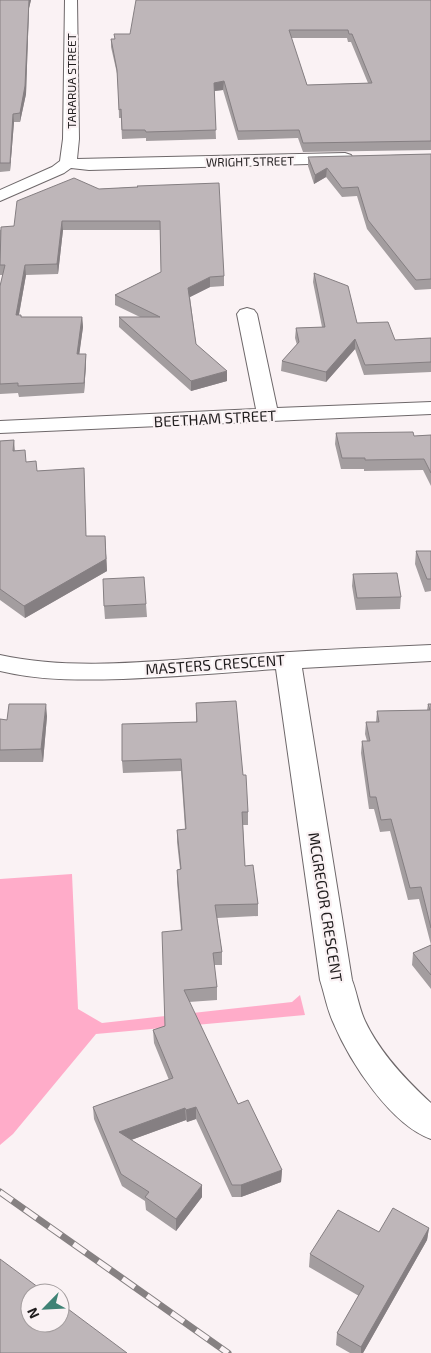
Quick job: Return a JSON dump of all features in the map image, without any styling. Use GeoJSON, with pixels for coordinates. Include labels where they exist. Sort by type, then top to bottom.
{"type":"FeatureCollection","features":[{"type":"Feature","properties":{"kind":"street","name":"TARARUA STREET"},"geometry":{"type":"LineString","coordinates":[[68,163],[71,139],[71,0]]}},
{"type":"Feature","properties":{"kind":"street","name":"WRIGHT STREET"},"geometry":{"type":"LineString","coordinates":[[68,163],[89,165],[363,158]]}},
{"type":"Feature","properties":{"kind":"street"},"geometry":{"type":"LineString","coordinates":[[0,196],[58,170],[68,163]]}},
{"type":"Feature","properties":{"kind":"street"},"geometry":{"type":"LineString","coordinates":[[247,314],[268,415]]}},
{"type":"Feature","properties":{"kind":"street","name":"BEETHAM STREET"},"geometry":{"type":"LineString","coordinates":[[0,427],[431,408]]}},
{"type":"Feature","properties":{"kind":"street","name":"MASTERS CRESCENT"},"geometry":{"type":"LineString","coordinates":[[0,663],[17,668],[66,672],[163,669],[288,660],[431,653]]}},
{"type":"Feature","properties":{"kind":"street","name":"MCGREGOR CRESCENT"},"geometry":{"type":"LineString","coordinates":[[288,660],[336,980],[350,1022],[372,1064],[405,1102],[431,1124]]}},
{"type":"Feature","properties":{"kind":"shaded area"},"geometry":{"type":"Polygon","coordinates":[[[72,874],[78,1009],[102,1023],[292,1002],[300,995],[305,1015],[96,1034],[13,1134],[0,1145],[0,879],[72,874]]]}},
{"type":"Feature","properties":{"kind":"building"},"geometry":{"type":"Polygon","coordinates":[[[0,0],[29,0],[25,86],[20,113],[13,114],[10,163],[0,163],[0,0]]]}},
{"type":"Feature","properties":{"kind":"building"},"geometry":{"type":"Polygon","coordinates":[[[136,0],[431,0],[431,141],[303,143],[299,130],[238,131],[224,81],[214,83],[216,130],[146,132],[145,130],[122,130],[117,70],[111,39],[115,39],[114,34],[130,34],[136,0]],[[289,30],[307,85],[372,83],[352,34],[349,34],[348,30],[289,30]]]}},
{"type":"Feature","properties":{"kind":"building"},"geometry":{"type":"Polygon","coordinates":[[[431,154],[431,279],[416,280],[368,220],[358,187],[342,188],[327,168],[315,175],[308,157],[431,154]]]}},
{"type":"Feature","properties":{"kind":"building"},"geometry":{"type":"Polygon","coordinates":[[[74,178],[99,189],[219,183],[224,276],[210,277],[188,288],[196,344],[227,371],[191,381],[119,317],[160,317],[115,295],[161,272],[160,221],[62,221],[57,264],[25,265],[16,315],[21,315],[21,317],[82,317],[77,354],[86,354],[84,383],[18,386],[18,383],[0,384],[0,286],[5,265],[0,265],[1,227],[14,226],[17,201],[74,178]]]}},
{"type":"Feature","properties":{"kind":"building"},"geometry":{"type":"Polygon","coordinates":[[[314,273],[348,286],[357,323],[388,322],[395,340],[431,338],[431,362],[365,365],[355,339],[326,372],[282,361],[299,342],[296,328],[325,327],[314,273]]]}},
{"type":"Feature","properties":{"kind":"building"},"geometry":{"type":"Polygon","coordinates":[[[413,432],[414,436],[431,435],[431,473],[424,459],[365,460],[365,458],[342,458],[336,433],[413,432]]]}},
{"type":"Feature","properties":{"kind":"building"},"geometry":{"type":"Polygon","coordinates":[[[14,440],[13,451],[25,450],[26,462],[36,461],[37,471],[84,468],[86,536],[105,536],[106,559],[24,606],[0,589],[0,441],[14,440]]]}},
{"type":"Feature","properties":{"kind":"building"},"geometry":{"type":"Polygon","coordinates":[[[416,551],[431,551],[431,579],[427,579],[416,551]]]}},
{"type":"Feature","properties":{"kind":"building"},"geometry":{"type":"Polygon","coordinates":[[[397,573],[401,597],[357,598],[353,574],[397,573]]]}},
{"type":"Feature","properties":{"kind":"building"},"geometry":{"type":"Polygon","coordinates":[[[144,577],[146,604],[104,606],[103,579],[144,577]]]}},
{"type":"Feature","properties":{"kind":"building"},"geometry":{"type":"Polygon","coordinates":[[[236,701],[243,775],[246,775],[248,812],[242,812],[245,866],[253,865],[258,904],[215,905],[222,952],[213,953],[217,987],[184,990],[238,1104],[248,1100],[282,1170],[241,1185],[232,1185],[196,1107],[186,1110],[185,1108],[119,1132],[202,1185],[176,1219],[145,1197],[149,1192],[121,1174],[93,1107],[173,1078],[153,1030],[165,1026],[162,932],[182,930],[177,870],[181,869],[177,830],[186,829],[181,759],[122,761],[122,724],[197,722],[196,703],[236,701]]]}},
{"type":"Feature","properties":{"kind":"building"},"geometry":{"type":"Polygon","coordinates":[[[9,704],[46,704],[41,749],[0,750],[0,719],[7,720],[9,704]]]}},
{"type":"Feature","properties":{"kind":"building"},"geometry":{"type":"Polygon","coordinates":[[[428,704],[431,704],[431,928],[421,887],[410,888],[391,819],[381,820],[376,797],[370,797],[362,741],[370,741],[366,722],[379,722],[377,711],[430,710],[428,704]]]}},
{"type":"Feature","properties":{"kind":"building"},"geometry":{"type":"Polygon","coordinates":[[[431,945],[431,975],[413,953],[431,945]]]}},
{"type":"Feature","properties":{"kind":"building"},"geometry":{"type":"Polygon","coordinates":[[[393,1208],[429,1228],[361,1347],[337,1333],[364,1286],[310,1254],[338,1210],[379,1232],[393,1208]]]}},
{"type":"Feature","properties":{"kind":"building"},"geometry":{"type":"Polygon","coordinates":[[[0,1259],[32,1283],[20,1283],[20,1333],[70,1333],[70,1310],[127,1353],[0,1353],[0,1259]]]}},
{"type":"Feature","properties":{"kind":"railway"},"geometry":{"type":"LineString","coordinates":[[0,1192],[228,1353]]}}]}
